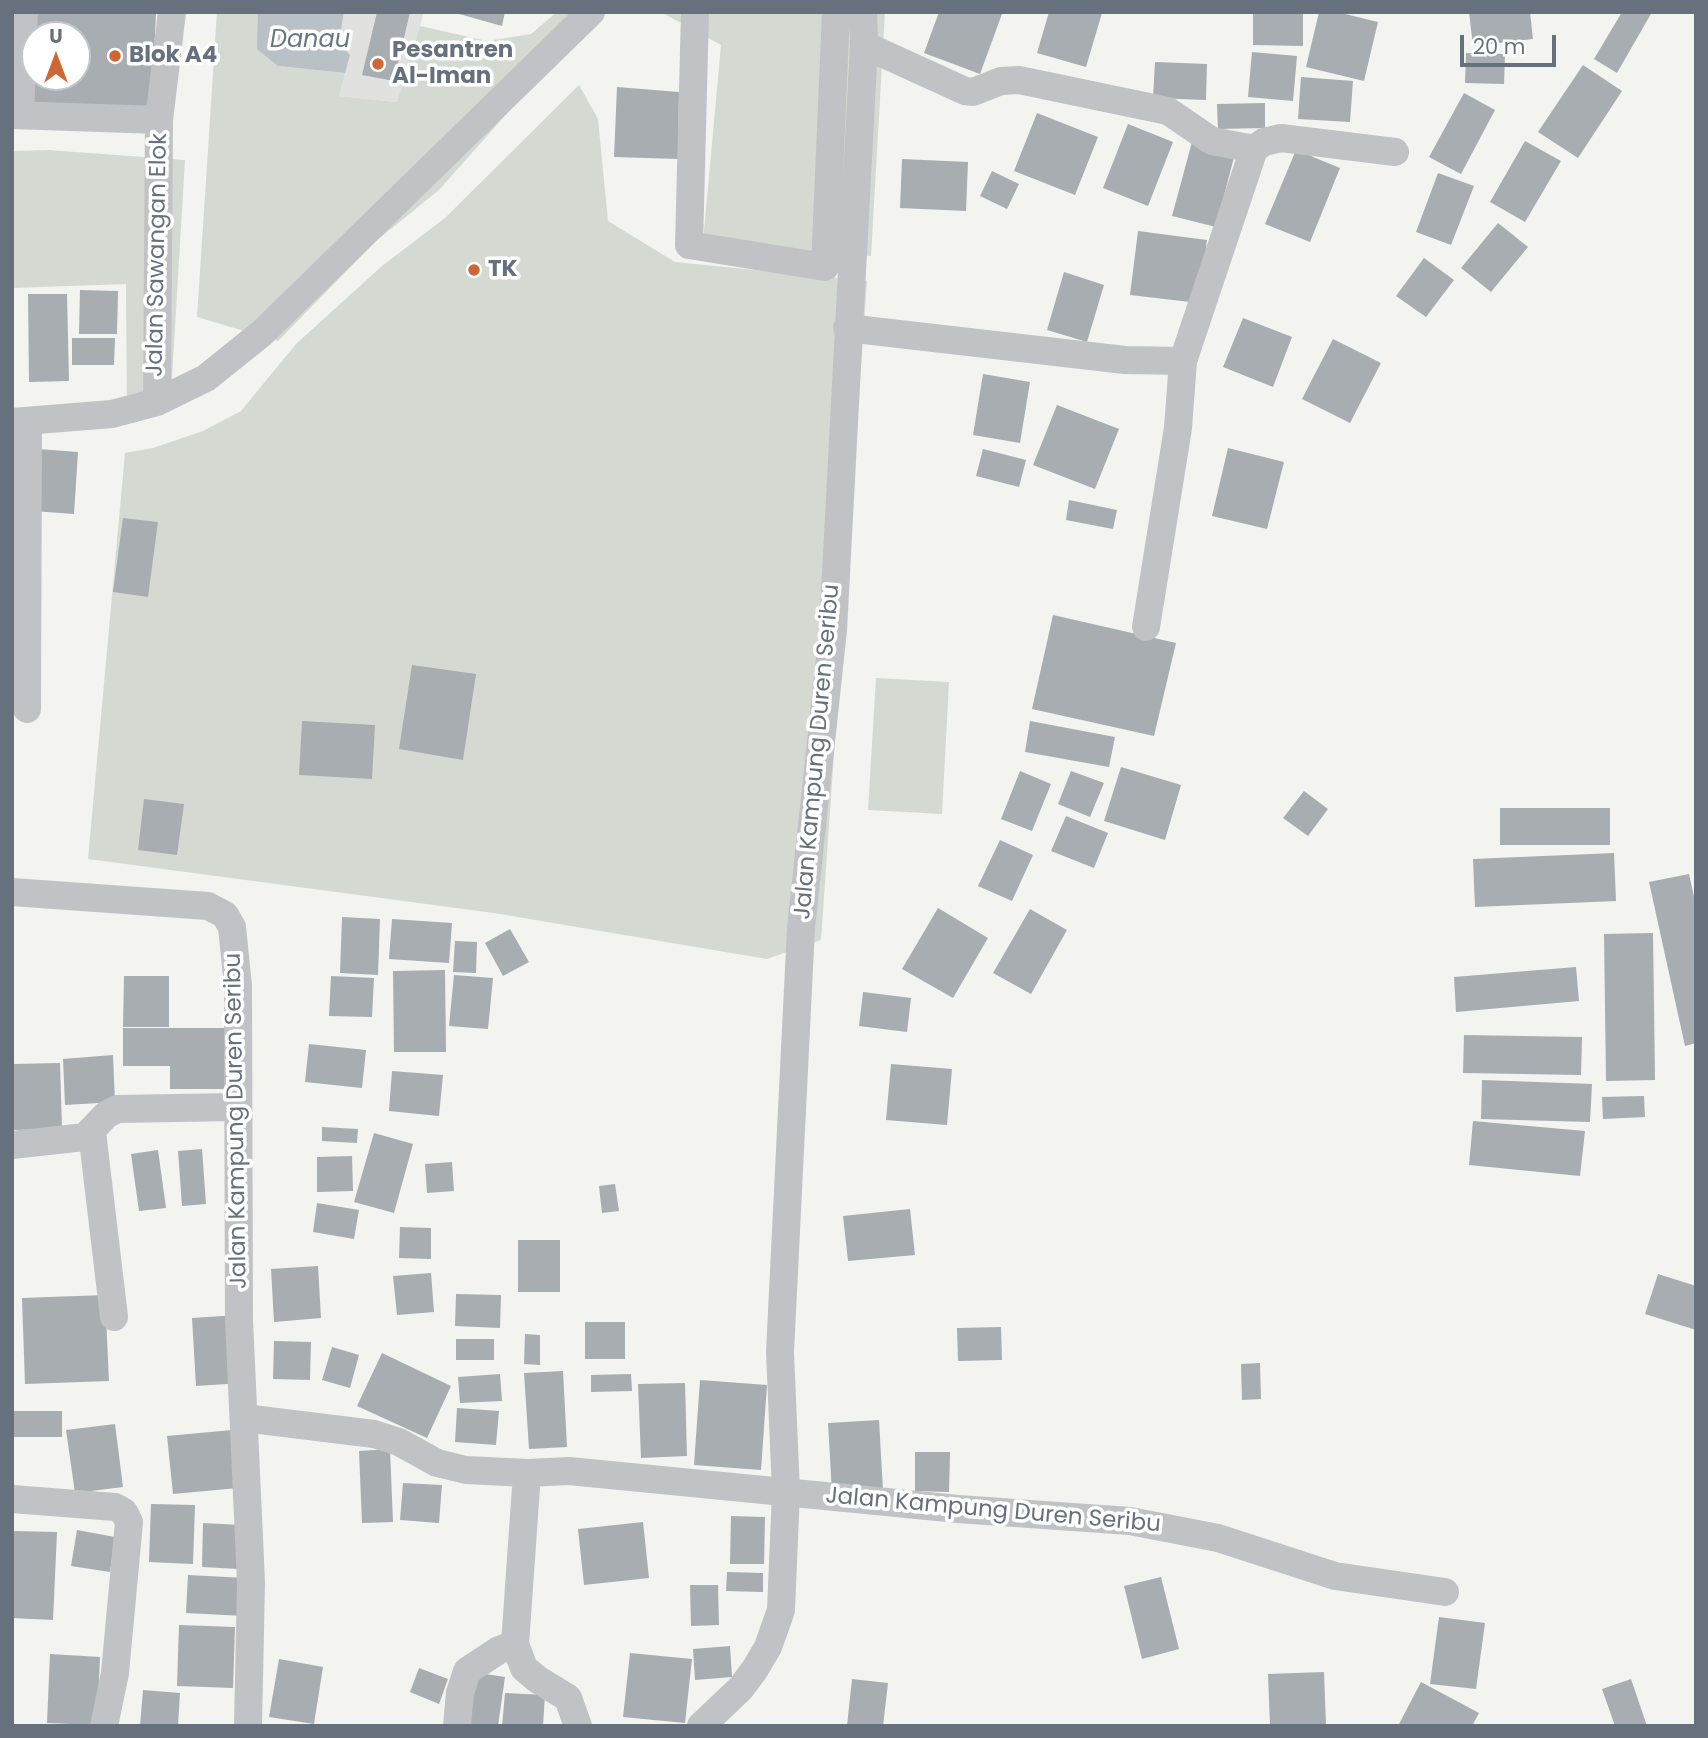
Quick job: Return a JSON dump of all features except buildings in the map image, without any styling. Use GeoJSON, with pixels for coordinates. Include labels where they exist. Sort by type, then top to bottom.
{"type":"FeatureCollection","features":[{"type":"Feature","properties":{"kind":"street","name":"Jalan Sawangan Elok"},"geometry":{"type":"LineString","coordinates":[[24,12],[16,115],[159,120],[157,402]]}},
{"type":"Feature","properties":{"kind":"street"},"geometry":{"type":"LineString","coordinates":[[159,120],[172,12]]}},
{"type":"Feature","properties":{"kind":"street"},"geometry":{"type":"LineString","coordinates":[[27,709],[20,422],[112,414],[157,402],[206,378],[262,333],[591,12]]}},
{"type":"Feature","properties":{"kind":"street"},"geometry":{"type":"LineString","coordinates":[[695,12],[689,245],[825,267],[836,12]]}},
{"type":"Feature","properties":{"kind":"street","name":"Jalan Kampung Duren Seribu"},"geometry":{"type":"LineString","coordinates":[[786,1492],[780,1352],[801,928],[833,629],[864,45],[863,12]]}},
{"type":"Feature","properties":{"kind":"street"},"geometry":{"type":"LineString","coordinates":[[864,45],[965,91],[973,92],[1001,81],[1019,80],[1168,111],[1200,130],[1212,141],[1254,149]]}},
{"type":"Feature","properties":{"kind":"street"},"geometry":{"type":"LineString","coordinates":[[1146,627],[1178,428],[1183,361],[1254,149],[1264,142],[1281,138],[1395,152]]}},
{"type":"Feature","properties":{"kind":"street"},"geometry":{"type":"LineString","coordinates":[[847,328],[1125,360],[1183,361]]}},
{"type":"Feature","properties":{"kind":"street","name":"Jalan Kampung Duren Seribu"},"geometry":{"type":"LineString","coordinates":[[12,892],[208,906],[225,915],[236,942],[239,1320],[251,1582],[247,1726]]}},
{"type":"Feature","properties":{"kind":"street"},"geometry":{"type":"LineString","coordinates":[[12,1145],[75,1140],[92,1132],[106,1115],[117,1109],[236,1107]]}},
{"type":"Feature","properties":{"kind":"street"},"geometry":{"type":"LineString","coordinates":[[92,1132],[114,1317]]}},
{"type":"Feature","properties":{"kind":"street","name":"Jalan Kampung Duren Seribu"},"geometry":{"type":"LineString","coordinates":[[244,1418],[374,1434],[399,1442],[437,1463],[466,1470],[527,1473],[569,1471],[958,1509],[1082,1516],[1174,1528],[1218,1538],[1308,1569],[1371,1583],[1445,1592]]}},
{"type":"Feature","properties":{"kind":"street"},"geometry":{"type":"LineString","coordinates":[[527,1473],[516,1644],[524,1668],[568,1698],[578,1726]]}},
{"type":"Feature","properties":{"kind":"street"},"geometry":{"type":"LineString","coordinates":[[701,1726],[741,1688],[768,1647],[781,1610],[786,1492]]}},
{"type":"Feature","properties":{"kind":"street"},"geometry":{"type":"LineString","coordinates":[[12,1499],[116,1507],[124,1512],[129,1522],[116,1674],[104,1726]]}},
{"type":"Feature","properties":{"kind":"street"},"geometry":{"type":"LineString","coordinates":[[457,1726],[460,1693],[467,1671],[499,1650],[516,1644]]}},
{"type":"Feature","properties":{"kind":"shaded area"},"geometry":{"type":"Polygon","coordinates":[[[217,12],[259,12],[278,66],[345,73],[339,96],[397,102],[420,26],[487,41],[531,34],[557,12],[597,12],[439,190],[376,241],[278,341],[197,317],[217,12]]]}},
{"type":"Feature","properties":{"kind":"shaded area","name":"Pesantren Al-Iman"},"geometry":{"type":"Polygon","coordinates":[[[344,12],[424,12],[398,102],[338,96],[349,55],[339,44],[344,12]]]}},
{"type":"Feature","properties":{"kind":"shaded area"},"geometry":{"type":"Polygon","coordinates":[[[661,12],[885,12],[871,256],[703,242],[721,45],[661,12]]]}},
{"type":"Feature","properties":{"kind":"shaded area"},"geometry":{"type":"Polygon","coordinates":[[[579,85],[598,119],[608,221],[675,262],[867,281],[821,940],[767,959],[494,913],[88,859],[125,453],[153,448],[203,431],[241,411],[296,344],[382,266],[445,218],[579,85]]]}},
{"type":"Feature","properties":{"kind":"shaded area"},"geometry":{"type":"Polygon","coordinates":[[[48,150],[185,160],[171,394],[163,415],[127,418],[126,284],[12,288],[12,151],[48,150]]]}},
{"type":"Feature","properties":{"kind":"shaded area"},"geometry":{"type":"Polygon","coordinates":[[[876,678],[949,682],[942,814],[868,810],[876,678]]]}},
{"type":"Feature","properties":{"kind":"water","name":"Danau"},"geometry":{"type":"Polygon","coordinates":[[[258,12],[344,12],[339,43],[350,55],[345,73],[278,66],[257,49],[258,12]]]}},
{"type":"Feature","properties":{"kind":"place","name":"Blok A4"},"geometry":{"type":"Point","coordinates":[115,56]}},
{"type":"Feature","properties":{"kind":"place","name":"Pesantren Al-Iman"},"geometry":{"type":"Point","coordinates":[378,64]}},
{"type":"Feature","properties":{"kind":"place","name":"TK"},"geometry":{"type":"Point","coordinates":[474,270]}}]}
